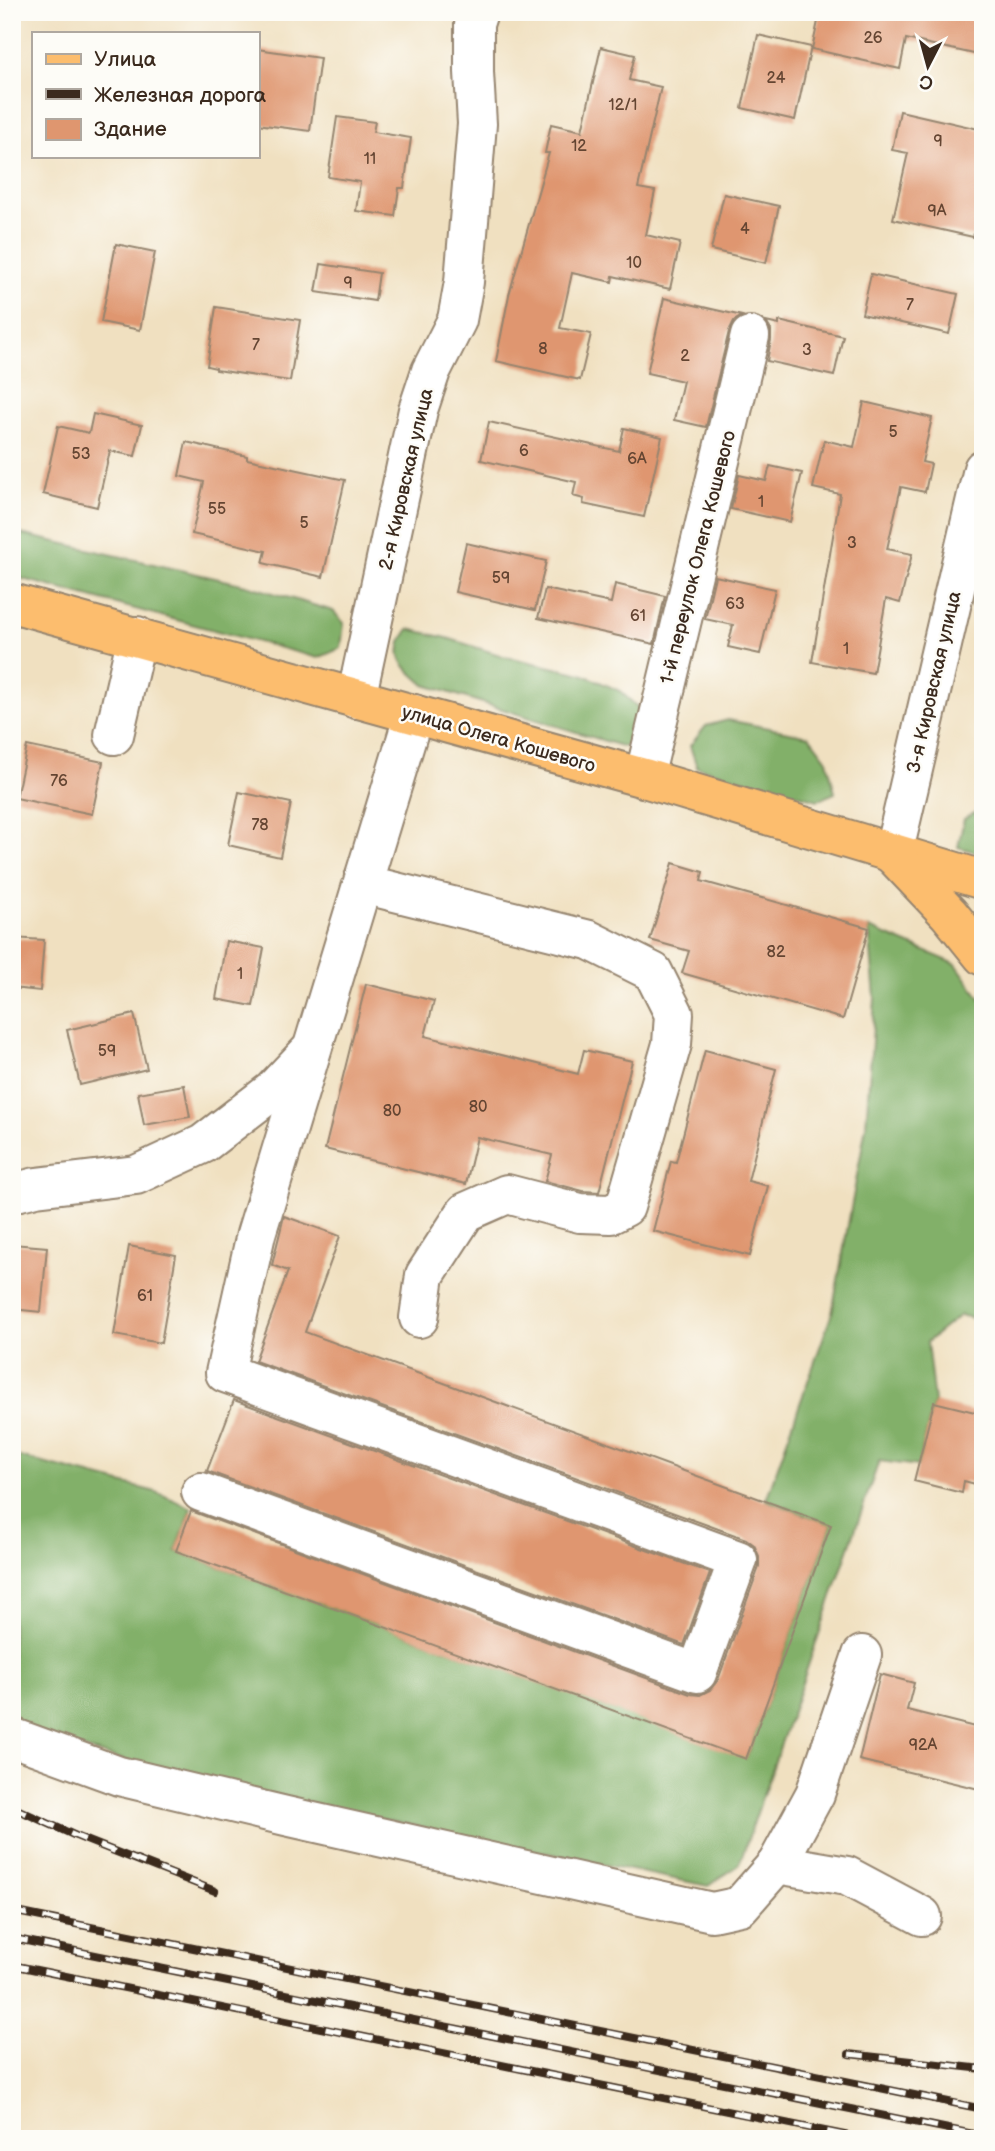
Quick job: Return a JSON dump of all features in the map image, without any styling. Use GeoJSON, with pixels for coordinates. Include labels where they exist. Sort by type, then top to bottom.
{"type":"FeatureCollection","features":[{"type":"Feature","properties":{"kind":"main road","name":"улица Олега Кошевого"},"geometry":{"type":"LineString","coordinates":[[12,603],[644,778],[983,882]]}},
{"type":"Feature","properties":{"kind":"main road"},"geometry":{"type":"LineString","coordinates":[[893,855],[983,956]]}},
{"type":"Feature","properties":{"kind":"main road"},"geometry":{"type":"LineString","coordinates":[[958,925],[958,910],[963,896],[983,882]]}},
{"type":"Feature","properties":{"kind":"street","name":"2-я Кировская улица"},"geometry":{"type":"LineString","coordinates":[[356,699],[418,410],[431,370],[457,320],[464,282],[477,124],[474,24],[478,12]]}},
{"type":"Feature","properties":{"kind":"street","name":"1-й переулок Олега Кошевого"},"geometry":{"type":"LineString","coordinates":[[644,778],[750,336]]}},
{"type":"Feature","properties":{"kind":"street","name":"3-я Кировская улица"},"geometry":{"type":"LineString","coordinates":[[893,855],[983,469]]}},
{"type":"Feature","properties":{"kind":"street"},"geometry":{"type":"LineString","coordinates":[[114,735],[136,636]]}},
{"type":"Feature","properties":{"kind":"street"},"geometry":{"type":"LineString","coordinates":[[201,1492],[697,1673],[738,1560],[225,1373],[256,1234],[414,714]]}},
{"type":"Feature","properties":{"kind":"street"},"geometry":{"type":"LineString","coordinates":[[363,884],[589,940],[653,972],[674,1014],[673,1044],[625,1207],[611,1214],[580,1213],[507,1194],[466,1212],[425,1275],[419,1318]]}},
{"type":"Feature","properties":{"kind":"street"},"geometry":{"type":"LineString","coordinates":[[12,1193],[135,1175],[203,1144],[272,1091],[314,1046]]}},
{"type":"Feature","properties":{"kind":"street"},"geometry":{"type":"LineString","coordinates":[[12,1737],[119,1776],[712,1912],[740,1906],[777,1864],[815,1794],[862,1655]]}},
{"type":"Feature","properties":{"kind":"street"},"geometry":{"type":"LineString","coordinates":[[777,1864],[847,1876],[922,1916]]}},
{"type":"Feature","properties":{"kind":"green space"},"geometry":{"type":"Polygon","coordinates":[[[12,532],[246,585],[333,611],[344,623],[341,648],[318,658],[12,576],[12,532]]]}},
{"type":"Feature","properties":{"kind":"green space"},"geometry":{"type":"Polygon","coordinates":[[[409,629],[503,656],[582,674],[620,691],[646,715],[642,734],[624,747],[425,685],[406,666],[400,654],[403,638],[409,629]]]}},
{"type":"Feature","properties":{"kind":"green space"},"geometry":{"type":"Polygon","coordinates":[[[728,720],[809,736],[827,760],[835,793],[818,800],[697,767],[690,746],[706,726],[728,720]]]}},
{"type":"Feature","properties":{"kind":"green space"},"geometry":{"type":"Polygon","coordinates":[[[983,808],[983,854],[958,847],[964,819],[983,808]]]}},
{"type":"Feature","properties":{"kind":"green space"},"geometry":{"type":"Polygon","coordinates":[[[869,928],[956,964],[983,1002],[983,1321],[960,1315],[927,1342],[934,1402],[918,1466],[879,1461],[739,1865],[708,1886],[201,1782],[12,1729],[12,1455],[156,1492],[192,1508],[176,1551],[746,1758],[831,1525],[766,1500],[832,1313],[866,1126],[875,998],[869,928]]]}},
{"type":"Feature","properties":{"kind":"building"},"geometry":{"type":"Polygon","coordinates":[[[820,12],[951,12],[983,19],[983,56],[906,39],[900,69],[812,49],[820,12]]]}},
{"type":"Feature","properties":{"kind":"building"},"geometry":{"type":"Polygon","coordinates":[[[758,35],[811,47],[795,120],[742,108],[758,35]]]}},
{"type":"Feature","properties":{"kind":"building"},"geometry":{"type":"Polygon","coordinates":[[[601,47],[635,55],[629,80],[661,87],[638,188],[655,191],[646,235],[680,243],[670,289],[613,276],[612,282],[572,273],[560,328],[591,334],[580,380],[496,361],[509,295],[549,153],[545,153],[551,124],[582,131],[601,47]]]}},
{"type":"Feature","properties":{"kind":"building"},"geometry":{"type":"Polygon","coordinates":[[[259,49],[320,58],[310,131],[259,124],[259,49]]]}},
{"type":"Feature","properties":{"kind":"building"},"geometry":{"type":"Polygon","coordinates":[[[900,111],[983,130],[983,193],[973,237],[893,219],[908,153],[892,150],[900,111]]]}},
{"type":"Feature","properties":{"kind":"building"},"geometry":{"type":"Polygon","coordinates":[[[337,117],[375,122],[373,132],[411,138],[404,188],[399,188],[395,216],[356,211],[360,182],[328,177],[337,117]]]}},
{"type":"Feature","properties":{"kind":"building"},"geometry":{"type":"Polygon","coordinates":[[[724,194],[779,206],[766,263],[711,250],[724,194]]]}},
{"type":"Feature","properties":{"kind":"building"},"geometry":{"type":"Polygon","coordinates":[[[116,244],[155,252],[140,330],[101,322],[116,244]]]}},
{"type":"Feature","properties":{"kind":"building"},"geometry":{"type":"Polygon","coordinates":[[[321,264],[379,273],[375,301],[316,292],[321,264]]]}},
{"type":"Feature","properties":{"kind":"building"},"geometry":{"type":"Polygon","coordinates":[[[871,274],[958,294],[949,334],[862,314],[871,274]]]}},
{"type":"Feature","properties":{"kind":"building"},"geometry":{"type":"Polygon","coordinates":[[[664,298],[742,316],[734,321],[729,331],[706,427],[674,420],[683,381],[647,373],[664,298]]]}},
{"type":"Feature","properties":{"kind":"building"},"geometry":{"type":"Polygon","coordinates":[[[216,307],[300,320],[290,381],[216,370],[207,366],[216,307]]]}},
{"type":"Feature","properties":{"kind":"building"},"geometry":{"type":"Polygon","coordinates":[[[779,321],[843,336],[834,376],[767,361],[771,330],[766,322],[779,325],[779,321]]]}},
{"type":"Feature","properties":{"kind":"building"},"geometry":{"type":"Polygon","coordinates":[[[864,402],[932,418],[922,462],[931,464],[925,492],[901,487],[887,549],[912,554],[900,603],[886,599],[873,673],[812,662],[840,494],[813,488],[824,440],[854,447],[864,402]]]}},
{"type":"Feature","properties":{"kind":"building"},"geometry":{"type":"Polygon","coordinates":[[[93,414],[142,425],[135,456],[110,451],[97,507],[43,494],[58,426],[89,433],[93,414]]]}},
{"type":"Feature","properties":{"kind":"building"},"geometry":{"type":"Polygon","coordinates":[[[489,422],[619,451],[624,428],[662,437],[644,517],[583,504],[584,499],[573,496],[576,482],[481,460],[489,422]]]}},
{"type":"Feature","properties":{"kind":"building"},"geometry":{"type":"Polygon","coordinates":[[[186,442],[247,456],[247,459],[345,480],[323,577],[263,563],[266,551],[192,534],[204,482],[179,476],[186,442]]]}},
{"type":"Feature","properties":{"kind":"building"},"geometry":{"type":"Polygon","coordinates":[[[770,466],[802,473],[790,522],[731,509],[739,475],[766,481],[770,466]]]}},
{"type":"Feature","properties":{"kind":"building"},"geometry":{"type":"Polygon","coordinates":[[[466,543],[546,561],[535,610],[455,592],[466,543]]]}},
{"type":"Feature","properties":{"kind":"building"},"geometry":{"type":"Polygon","coordinates":[[[715,576],[775,589],[760,654],[728,647],[733,625],[705,619],[715,576]]]}},
{"type":"Feature","properties":{"kind":"building"},"geometry":{"type":"Polygon","coordinates":[[[615,584],[665,596],[654,644],[538,618],[545,589],[611,603],[615,584]]]}},
{"type":"Feature","properties":{"kind":"building"},"geometry":{"type":"Polygon","coordinates":[[[27,746],[103,762],[92,814],[16,798],[27,746]]]}},
{"type":"Feature","properties":{"kind":"building"},"geometry":{"type":"Polygon","coordinates":[[[239,792],[291,803],[280,857],[228,845],[239,792]]]}},
{"type":"Feature","properties":{"kind":"building"},"geometry":{"type":"Polygon","coordinates":[[[673,863],[703,872],[701,881],[869,928],[843,1019],[682,973],[689,951],[650,940],[673,863]]]}},
{"type":"Feature","properties":{"kind":"building"},"geometry":{"type":"Polygon","coordinates":[[[12,938],[44,940],[40,991],[12,988],[12,938]]]}},
{"type":"Feature","properties":{"kind":"building"},"geometry":{"type":"Polygon","coordinates":[[[226,941],[264,948],[253,1006],[216,999],[226,941]]]}},
{"type":"Feature","properties":{"kind":"building"},"geometry":{"type":"Polygon","coordinates":[[[366,984],[434,1001],[425,1036],[578,1074],[584,1050],[632,1061],[599,1192],[583,1191],[545,1181],[552,1155],[477,1137],[466,1184],[325,1149],[366,984]]]}},
{"type":"Feature","properties":{"kind":"building"},"geometry":{"type":"Polygon","coordinates":[[[134,1014],[147,1069],[80,1085],[67,1030],[134,1014]]]}},
{"type":"Feature","properties":{"kind":"building"},"geometry":{"type":"Polygon","coordinates":[[[705,1050],[776,1069],[748,1181],[768,1186],[750,1256],[653,1231],[671,1161],[676,1162],[705,1050]]]}},
{"type":"Feature","properties":{"kind":"building"},"geometry":{"type":"Polygon","coordinates":[[[184,1085],[190,1117],[144,1125],[138,1093],[184,1085]]]}},
{"type":"Feature","properties":{"kind":"building"},"geometry":{"type":"Polygon","coordinates":[[[284,1216],[340,1236],[305,1332],[831,1525],[746,1759],[176,1551],[191,1511],[690,1694],[700,1695],[710,1690],[718,1680],[759,1567],[759,1556],[754,1545],[746,1539],[255,1361],[288,1271],[272,1265],[284,1216]]]}},
{"type":"Feature","properties":{"kind":"building"},"geometry":{"type":"Polygon","coordinates":[[[12,1244],[47,1247],[41,1312],[12,1309],[12,1244]]]}},
{"type":"Feature","properties":{"kind":"building"},"geometry":{"type":"Polygon","coordinates":[[[129,1246],[176,1255],[161,1343],[114,1335],[129,1246]]]}},
{"type":"Feature","properties":{"kind":"building"},"geometry":{"type":"Polygon","coordinates":[[[234,1400],[710,1573],[684,1645],[207,1471],[234,1400]]]}},
{"type":"Feature","properties":{"kind":"building"},"geometry":{"type":"Polygon","coordinates":[[[934,1402],[983,1414],[983,1486],[964,1481],[962,1493],[914,1481],[934,1402]]]}},
{"type":"Feature","properties":{"kind":"building"},"geometry":{"type":"Polygon","coordinates":[[[880,1674],[914,1683],[907,1710],[983,1729],[983,1790],[859,1760],[880,1674]]]}},
{"type":"Feature","properties":{"kind":"railway"},"geometry":{"type":"LineString","coordinates":[[12,1807],[76,1836],[215,1891]]}},
{"type":"Feature","properties":{"kind":"railway"},"geometry":{"type":"LineString","coordinates":[[12,1911],[983,2109]]}},
{"type":"Feature","properties":{"kind":"railway"},"geometry":{"type":"LineString","coordinates":[[12,1938],[983,2136]]}},
{"type":"Feature","properties":{"kind":"railway"},"geometry":{"type":"LineString","coordinates":[[12,1965],[864,2139]]}},
{"type":"Feature","properties":{"kind":"railway"},"geometry":{"type":"LineString","coordinates":[[849,2054],[983,2069]]}}]}
